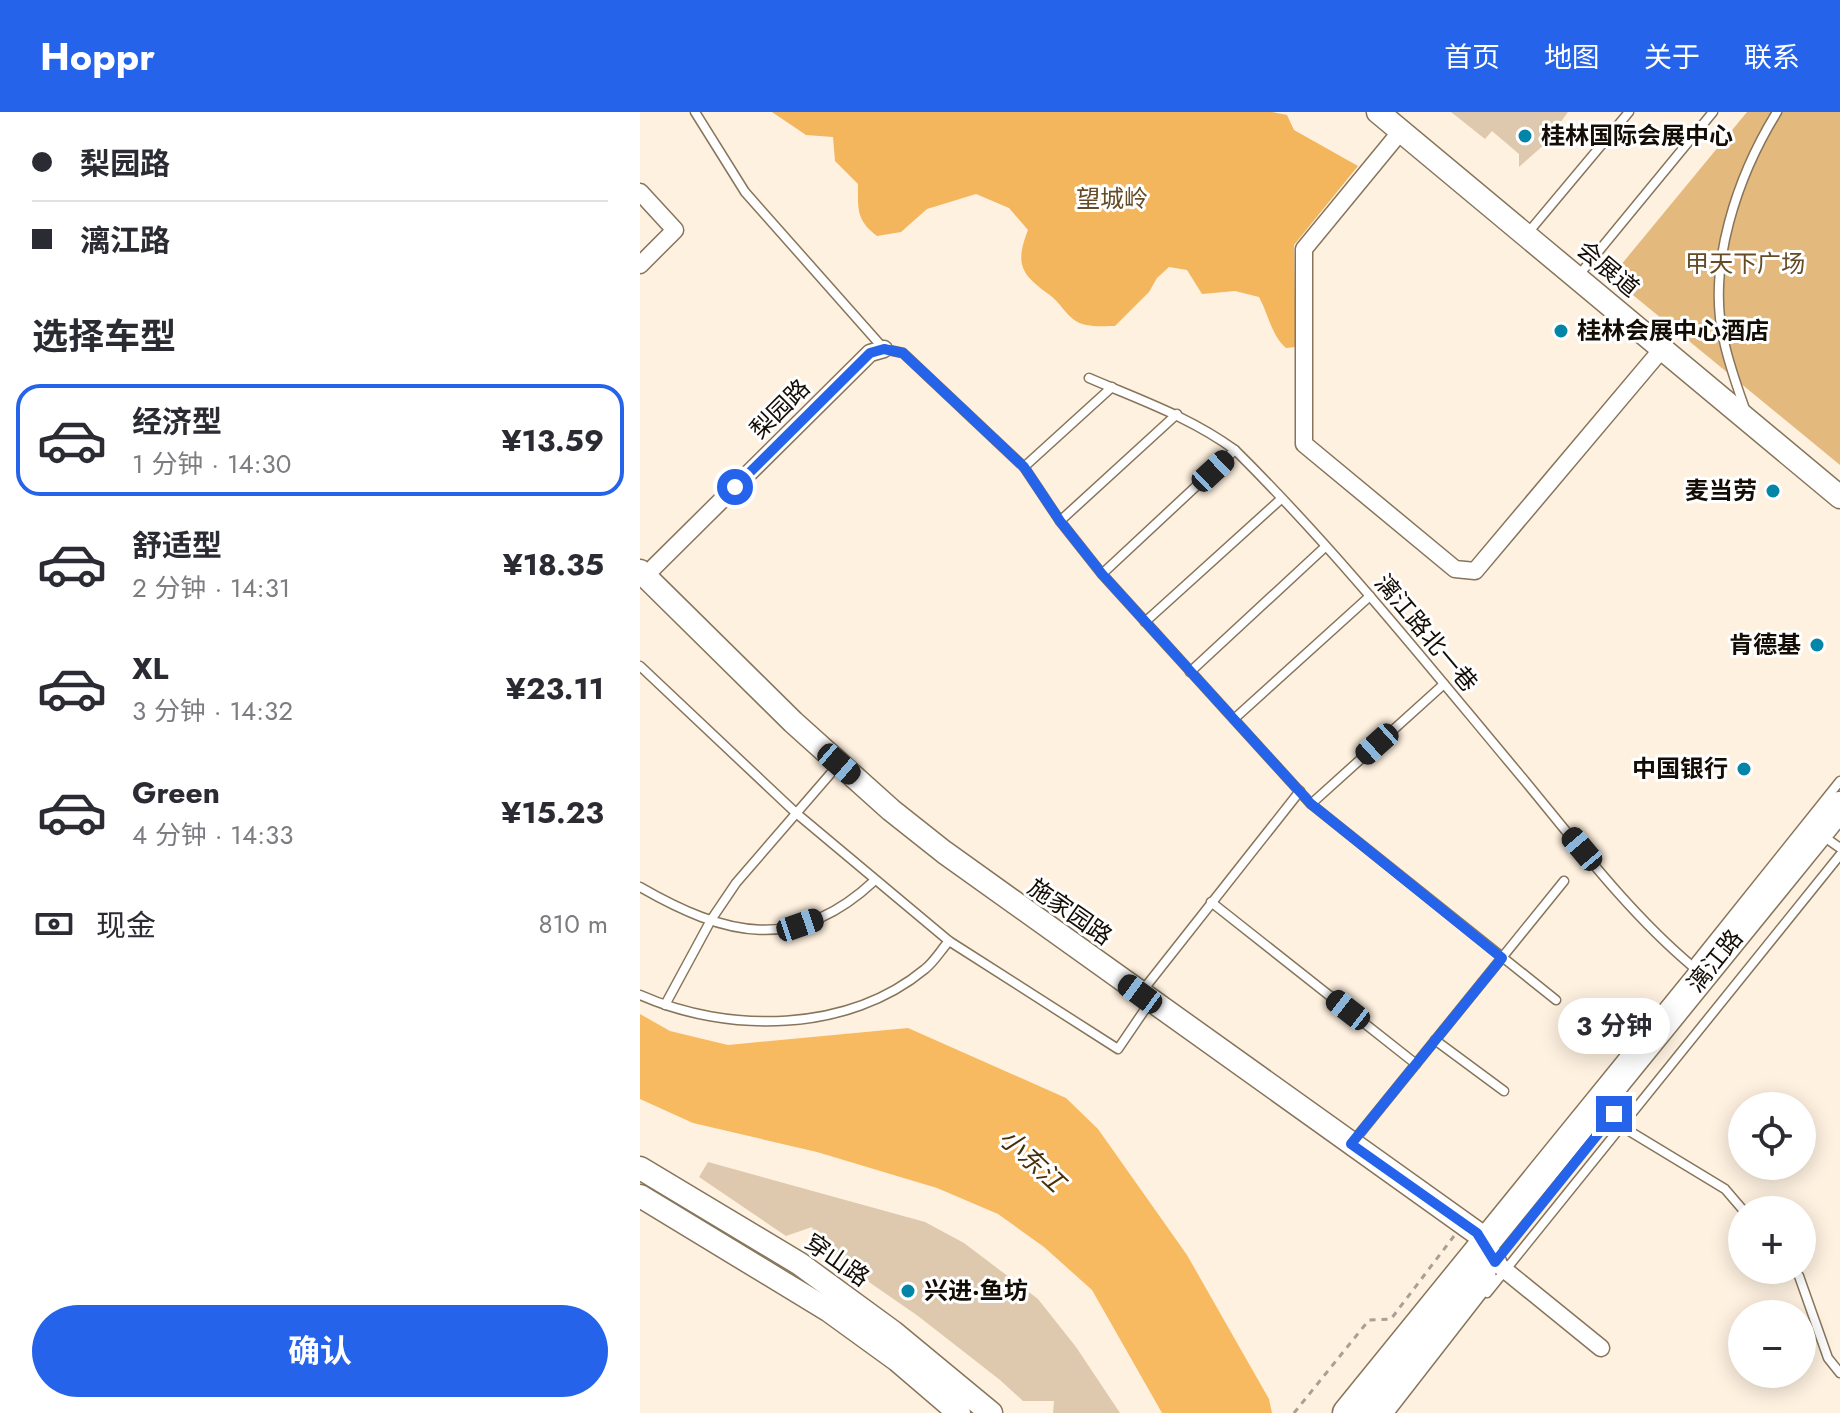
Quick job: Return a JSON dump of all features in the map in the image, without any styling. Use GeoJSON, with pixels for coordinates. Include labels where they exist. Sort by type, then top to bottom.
{"type":"FeatureCollection","features":[{"type":"Feature","properties":{"kind":"highway","name":"漓江路"},"geometry":{"type":"LineString","coordinates":[[1377,1413],[1435,1330],[1482,1243],[1829,839],[1840,806]]}},
{"type":"Feature","properties":{"kind":"highway","name":"漓江路"},"geometry":{"type":"LineString","coordinates":[[1348,1413],[1435,1330]]}},
{"type":"Feature","properties":{"kind":"street","name":"会展道"},"geometry":{"type":"LineString","coordinates":[[1378,112],[1749,421],[1838,491]]}},
{"type":"Feature","properties":{"kind":"street"},"geometry":{"type":"LineString","coordinates":[[1401,131],[1304,249],[1304,444],[1455,569],[1475,571],[1662,349]]}},
{"type":"Feature","properties":{"kind":"street"},"geometry":{"type":"LineString","coordinates":[[640,192],[675,230],[640,265]]}},
{"type":"Feature","properties":{"kind":"street","name":"梨园路"},"geometry":{"type":"LineString","coordinates":[[642,573],[870,353],[884,349]]}},
{"type":"Feature","properties":{"kind":"street","name":"施家园路"},"geometry":{"type":"LineString","coordinates":[[642,573],[763,693],[891,810],[985,883],[1351,1144],[1482,1243]]}},
{"type":"Feature","properties":{"kind":"street","name":"穿山路"},"geometry":{"type":"LineString","coordinates":[[640,1168],[800,1264],[893,1332],[976,1411]]}},
{"type":"Feature","properties":{"kind":"street","name":"穿山路"},"geometry":{"type":"LineString","coordinates":[[640,1196],[828,1310],[897,1360],[976,1411]]}},
{"type":"Feature","properties":{"kind":"street"},"geometry":{"type":"LineString","coordinates":[[1482,1243],[1601,1348]]}},
{"type":"Feature","properties":{"kind":"lane"},"geometry":{"type":"LineString","coordinates":[[695,112],[745,192],[884,349],[903,353],[1024,467],[1060,521],[1102,574],[1311,804],[1556,1000]]}},
{"type":"Feature","properties":{"kind":"lane"},"geometry":{"type":"LineString","coordinates":[[1526,234],[1629,112]]}},
{"type":"Feature","properties":{"kind":"lane"},"geometry":{"type":"LineString","coordinates":[[1578,277],[1713,112]]}},
{"type":"Feature","properties":{"kind":"lane"},"geometry":{"type":"LineString","coordinates":[[1749,421],[1723,339],[1720,298],[1722,260],[1735,200],[1756,146],[1777,112]]}},
{"type":"Feature","properties":{"kind":"lane","name":"漓江路北一巷"},"geometry":{"type":"LineString","coordinates":[[1089,378],[1177,414],[1235,450],[1370,596],[1664,943],[1692,966]]}},
{"type":"Feature","properties":{"kind":"lane"},"geometry":{"type":"LineString","coordinates":[[1024,467],[1112,387]]}},
{"type":"Feature","properties":{"kind":"lane"},"geometry":{"type":"LineString","coordinates":[[1060,521],[1177,414]]}},
{"type":"Feature","properties":{"kind":"lane"},"geometry":{"type":"LineString","coordinates":[[1102,574],[1235,450]]}},
{"type":"Feature","properties":{"kind":"lane"},"geometry":{"type":"LineString","coordinates":[[1145,622],[1281,499]]}},
{"type":"Feature","properties":{"kind":"lane"},"geometry":{"type":"LineString","coordinates":[[1190,672],[1325,547]]}},
{"type":"Feature","properties":{"kind":"lane"},"geometry":{"type":"LineString","coordinates":[[1234,719],[1370,596]]}},
{"type":"Feature","properties":{"kind":"lane"},"geometry":{"type":"LineString","coordinates":[[640,666],[796,813],[874,881],[949,941],[1118,1049],[1145,998],[1211,902],[1300,791]]}},
{"type":"Feature","properties":{"kind":"lane"},"geometry":{"type":"LineString","coordinates":[[1311,804],[1444,684]]}},
{"type":"Feature","properties":{"kind":"lane"},"geometry":{"type":"LineString","coordinates":[[665,1005],[711,920],[736,883],[839,764]]}},
{"type":"Feature","properties":{"kind":"lane"},"geometry":{"type":"LineString","coordinates":[[1476,1306],[1482,1243],[1621,1126],[1829,839],[1840,781]]}},
{"type":"Feature","properties":{"kind":"lane"},"geometry":{"type":"LineString","coordinates":[[1682,978],[1829,839]]}},
{"type":"Feature","properties":{"kind":"lane"},"geometry":{"type":"LineString","coordinates":[[640,887],[711,920],[743,930],[773,931],[828,915],[854,899],[874,881]]}},
{"type":"Feature","properties":{"kind":"lane"},"geometry":{"type":"LineString","coordinates":[[1351,1144],[1564,881]]}},
{"type":"Feature","properties":{"kind":"lane"},"geometry":{"type":"LineString","coordinates":[[1211,902],[1416,1064]]}},
{"type":"Feature","properties":{"kind":"lane"},"geometry":{"type":"LineString","coordinates":[[640,995],[665,1005],[720,1018],[749,1021],[777,1021],[840,1012],[900,987],[927,968],[949,941]]}},
{"type":"Feature","properties":{"kind":"lane"},"geometry":{"type":"LineString","coordinates":[[1435,1040],[1504,1091]]}},
{"type":"Feature","properties":{"kind":"lane"},"geometry":{"type":"LineString","coordinates":[[1621,1126],[1725,1189],[1731,1196]]}},
{"type":"Feature","properties":{"kind":"lane"},"geometry":{"type":"LineString","coordinates":[[1802,1284],[1828,1358],[1840,1373]]}},
{"type":"Feature","properties":{"kind":"lane"},"geometry":{"type":"LineString","coordinates":[[1431,1290],[1435,1330]]}},
{"type":"Feature","properties":{"kind":"path"},"geometry":{"type":"LineString","coordinates":[[1294,1413],[1369,1320],[1391,1319],[1482,1243]]}},
{"type":"Feature","properties":{"kind":"green space","name":"望城岭"},"geometry":{"type":"Polygon","coordinates":[[[772,112],[1272,112],[1287,115],[1294,130],[1358,166],[1294,245],[1296,347],[1286,348],[1274,331],[1259,297],[1235,291],[1202,294],[1187,270],[1169,267],[1115,326],[1077,322],[1023,269],[1022,253],[1028,230],[1009,208],[976,194],[927,209],[901,232],[877,236],[862,219],[858,184],[835,161],[833,137],[806,135],[772,112]]]}},
{"type":"Feature","properties":{"kind":"green space","name":"甲天下广场"},"geometry":{"type":"Polygon","coordinates":[[[1747,112],[1840,112],[1840,465],[1611,277],[1747,112]]]}},
{"type":"Feature","properties":{"kind":"water","name":"小东江"},"geometry":{"type":"Polygon","coordinates":[[[640,1014],[670,1031],[728,1045],[908,1028],[1066,1098],[1098,1129],[1187,1255],[1269,1399],[1272,1413],[1162,1413],[1092,1290],[1044,1247],[998,1214],[937,1188],[817,1152],[693,1123],[640,1099],[640,1014]]]}},
{"type":"Feature","properties":{"kind":"building","name":"桂林国际会展中心"},"geometry":{"type":"Polygon","coordinates":[[[1451,112],[1568,112],[1545,144],[1519,167],[1519,154],[1492,131],[1485,139],[1451,112]]]}},
{"type":"Feature","properties":{"kind":"building","name":"兴进·鱼坊"},"geometry":{"type":"Polygon","coordinates":[[[708,1162],[925,1222],[964,1243],[1038,1299],[1076,1347],[1120,1413],[1053,1413],[1054,1401],[1023,1401],[918,1316],[817,1246],[812,1227],[786,1236],[699,1177],[708,1162]]]}},
{"type":"Feature","properties":{"kind":"place","name":"桂林国际会展中心"},"geometry":{"type":"Point","coordinates":[1525,136]}},
{"type":"Feature","properties":{"kind":"place","name":"桂林会展中心酒店"},"geometry":{"type":"Point","coordinates":[1561,331]}},
{"type":"Feature","properties":{"kind":"place","name":"麦当劳"},"geometry":{"type":"Point","coordinates":[1773,491]}},
{"type":"Feature","properties":{"kind":"place","name":"肯德基"},"geometry":{"type":"Point","coordinates":[1817,645]}},
{"type":"Feature","properties":{"kind":"place","name":"中国银行"},"geometry":{"type":"Point","coordinates":[1744,769]}},
{"type":"Feature","properties":{"kind":"place","name":"兴进·鱼坊"},"geometry":{"type":"Point","coordinates":[908,1291]}},
{"type":"Feature","properties":{"kind":"route"},"geometry":{"type":"LineString","coordinates":[[735,487],[870,353],[884,349],[903,353],[1024,467],[1060,521],[1102,574],[1311,804],[1502,958],[1351,1144],[1477,1233],[1495,1262],[1614,1114]]}}]}
